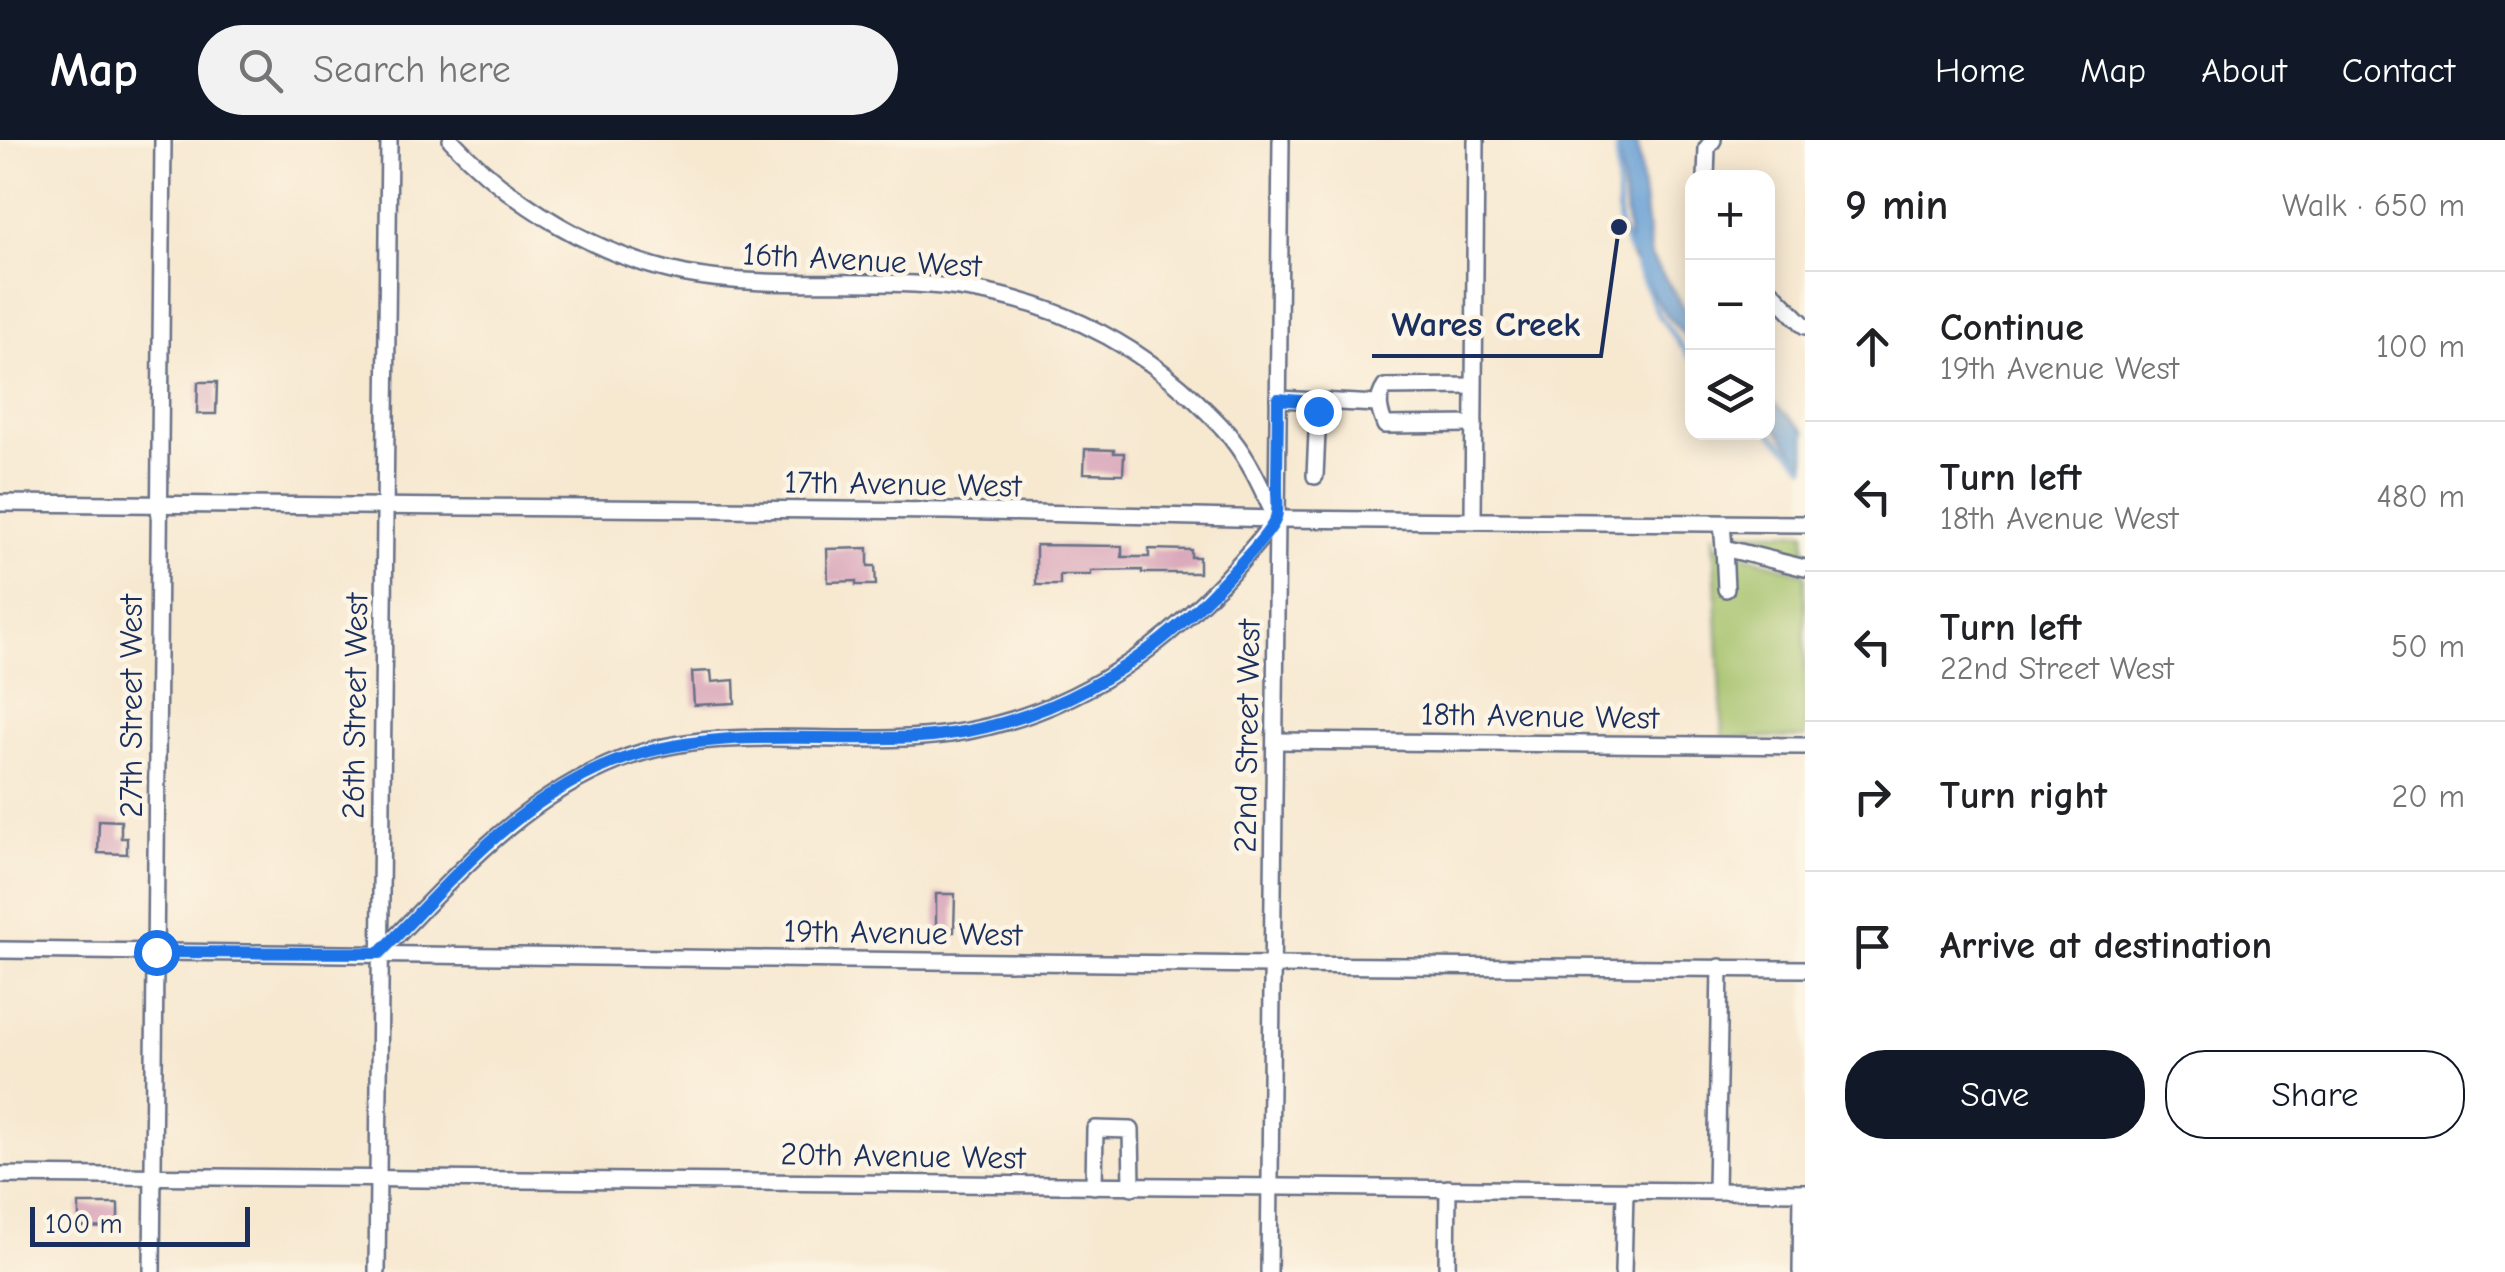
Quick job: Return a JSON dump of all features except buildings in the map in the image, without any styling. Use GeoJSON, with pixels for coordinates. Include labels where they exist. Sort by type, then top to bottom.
{"type":"FeatureCollection","features":[{"type":"Feature","properties":{"kind":"street","name":"27th Street West"},"geometry":{"type":"LineString","coordinates":[[152,1272],[163,140]]}},
{"type":"Feature","properties":{"kind":"street","name":"26th Street West"},"geometry":{"type":"LineString","coordinates":[[377,1272],[390,140]]}},
{"type":"Feature","properties":{"kind":"street","name":"16th Avenue West"},"geometry":{"type":"LineString","coordinates":[[452,140],[502,186],[553,221],[587,240],[668,270],[755,282],[914,284],[968,289],[1061,314],[1147,359],[1211,416],[1232,438],[1276,518]]}},
{"type":"Feature","properties":{"kind":"street","name":"22nd Street West"},"geometry":{"type":"LineString","coordinates":[[1268,1272],[1280,140]]}},
{"type":"Feature","properties":{"kind":"street"},"geometry":{"type":"LineString","coordinates":[[1473,519],[1476,140]]}},
{"type":"Feature","properties":{"kind":"street"},"geometry":{"type":"LineString","coordinates":[[1707,170],[1712,140]]}},
{"type":"Feature","properties":{"kind":"street"},"geometry":{"type":"LineString","coordinates":[[1775,295],[1805,326]]}},
{"type":"Feature","properties":{"kind":"street"},"geometry":{"type":"LineString","coordinates":[[1473,386],[1385,387],[1378,404],[1385,425],[1474,424]]}},
{"type":"Feature","properties":{"kind":"street"},"geometry":{"type":"LineString","coordinates":[[1278,399],[1378,404]]}},
{"type":"Feature","properties":{"kind":"street"},"geometry":{"type":"LineString","coordinates":[[1315,476],[1318,411],[1322,403]]}},
{"type":"Feature","properties":{"kind":"street","name":"17th Avenue West"},"geometry":{"type":"LineString","coordinates":[[0,502],[1805,524]]}},
{"type":"Feature","properties":{"kind":"street"},"geometry":{"type":"LineString","coordinates":[[380,953],[510,824],[556,791],[623,759],[657,749],[738,738],[952,734],[1061,703],[1124,668],[1184,621],[1247,556],[1276,518]]}},
{"type":"Feature","properties":{"kind":"street"},"geometry":{"type":"LineString","coordinates":[[1722,524],[1726,589]]}},
{"type":"Feature","properties":{"kind":"street"},"geometry":{"type":"LineString","coordinates":[[1724,548],[1805,568]]}},
{"type":"Feature","properties":{"kind":"street","name":"18th Avenue West"},"geometry":{"type":"LineString","coordinates":[[1275,741],[1805,746]]}},
{"type":"Feature","properties":{"kind":"street","name":"19th Avenue West"},"geometry":{"type":"LineString","coordinates":[[0,950],[1805,969]]}},
{"type":"Feature","properties":{"kind":"street"},"geometry":{"type":"LineString","coordinates":[[1716,1191],[1720,968]]}},
{"type":"Feature","properties":{"kind":"street"},"geometry":{"type":"LineString","coordinates":[[1094,1186],[1095,1129],[1132,1130],[1132,1186]]}},
{"type":"Feature","properties":{"kind":"street","name":"20th Avenue West"},"geometry":{"type":"LineString","coordinates":[[0,1175],[1803,1192]]}},
{"type":"Feature","properties":{"kind":"street"},"geometry":{"type":"LineString","coordinates":[[1446,1272],[1448,1188]]}},
{"type":"Feature","properties":{"kind":"street"},"geometry":{"type":"LineString","coordinates":[[1624,1191],[1624,1272]]}},
{"type":"Feature","properties":{"kind":"street"},"geometry":{"type":"LineString","coordinates":[[1801,1272],[1803,1192]]}},
{"type":"Feature","properties":{"kind":"green space"},"geometry":{"type":"Polygon","coordinates":[[[1713,532],[1716,546],[1805,574],[1805,738],[1723,737],[1713,532]]]}},
{"type":"Feature","properties":{"kind":"green space"},"geometry":{"type":"Polygon","coordinates":[[[1730,532],[1805,532],[1805,556],[1731,538],[1730,532]]]}},
{"type":"Feature","properties":{"kind":"water"},"geometry":{"type":"Polygon","coordinates":[[[1618,140],[1637,140],[1651,257],[1685,308],[1685,337],[1662,309],[1630,255],[1618,140]]]}},
{"type":"Feature","properties":{"kind":"water"},"geometry":{"type":"Polygon","coordinates":[[[1775,404],[1805,431],[1805,465],[1775,427],[1775,404]]]}},
{"type":"Feature","properties":{"kind":"waterway"},"geometry":{"type":"LineString","coordinates":[[1617,140],[1619,227],[1631,254]]}},
{"type":"Feature","properties":{"kind":"waterway"},"geometry":{"type":"LineString","coordinates":[[1636,264],[1658,314],[1685,351]]}},
{"type":"Feature","properties":{"kind":"waterway"},"geometry":{"type":"LineString","coordinates":[[1775,437],[1805,466]]}},
{"type":"Feature","properties":{"kind":"place","name":"Wares Creek"},"geometry":{"type":"Point","coordinates":[1619,227]}},
{"type":"Feature","properties":{"kind":"route"},"geometry":{"type":"LineString","coordinates":[[156,952],[380,953],[478,852],[524,813],[589,773],[657,749],[738,738],[952,734],[1061,703],[1155,646],[1211,596],[1247,556],[1276,518],[1278,399],[1322,403],[1318,411]]}}]}
